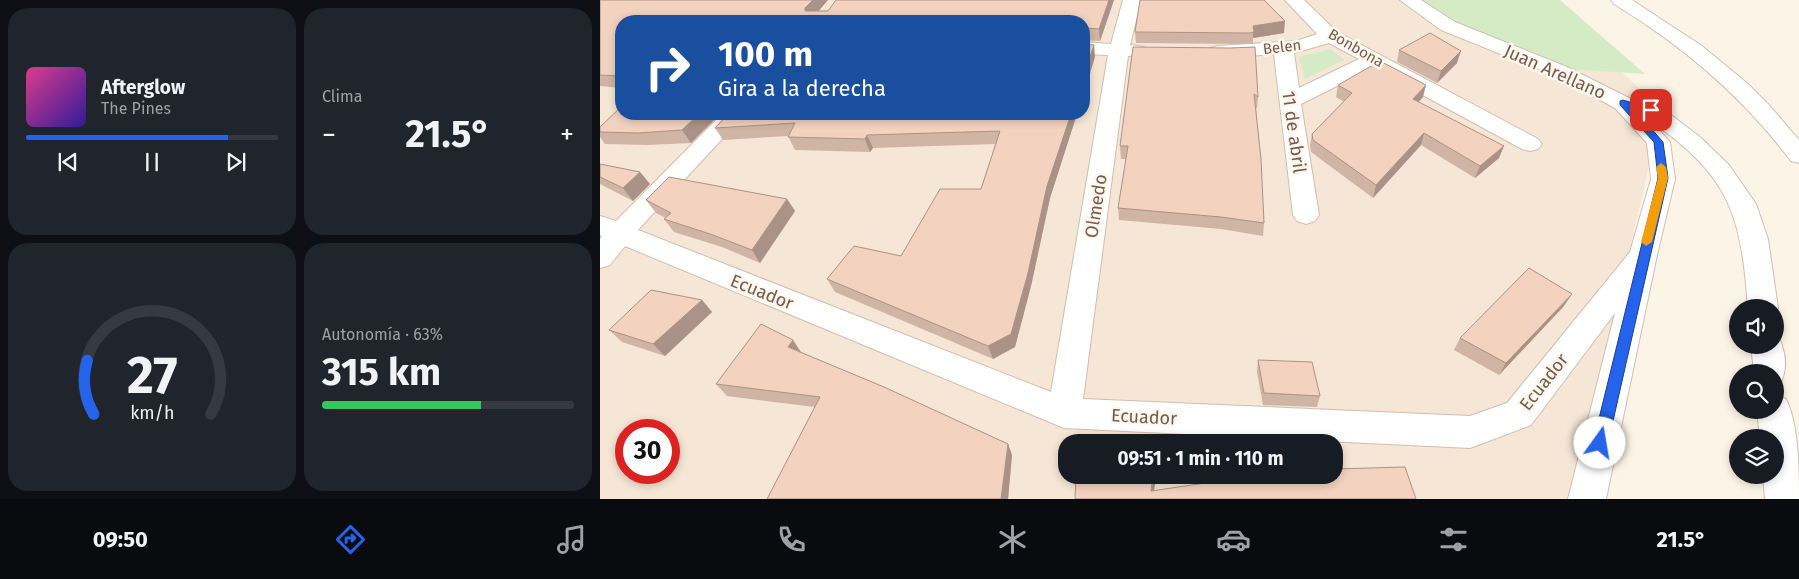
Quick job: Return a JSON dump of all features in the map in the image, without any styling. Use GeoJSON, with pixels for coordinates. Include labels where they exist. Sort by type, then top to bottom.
{"type":"FeatureCollection","features":[{"type":"Feature","properties":{"kind":"street","name":"Olmedo"},"geometry":{"type":"LineString","coordinates":[[1064,413],[1119,51],[1132,0]]}},
{"type":"Feature","properties":{"kind":"street","name":"Bonbona"},"geometry":{"type":"LineString","coordinates":[[1294,0],[1330,36],[1530,144]]}},
{"type":"Feature","properties":{"kind":"street","name":"Juan Arellano"},"geometry":{"type":"LineString","coordinates":[[1409,0],[1448,26],[1560,71],[1623,103],[1658,142],[1663,178],[1643,255],[1587,499]]}},
{"type":"Feature","properties":{"kind":"street"},"geometry":{"type":"LineString","coordinates":[[1620,0],[1650,17],[1718,66],[1783,134],[1799,156]]}},
{"type":"Feature","properties":{"kind":"street","name":"Belen"},"geometry":{"type":"LineString","coordinates":[[1202,52],[1298,47],[1330,36]]}},
{"type":"Feature","properties":{"kind":"street","name":"11 de abril"},"geometry":{"type":"LineString","coordinates":[[1283,48],[1306,215]]}},
{"type":"Feature","properties":{"kind":"street"},"geometry":{"type":"LineString","coordinates":[[1090,49],[1156,52]]}},
{"type":"Feature","properties":{"kind":"street"},"geometry":{"type":"LineString","coordinates":[[1290,101],[1374,60]]}},
{"type":"Feature","properties":{"kind":"street"},"geometry":{"type":"LineString","coordinates":[[1623,103],[1651,110],[1713,161],[1732,185],[1748,217],[1758,267],[1762,299]]}},
{"type":"Feature","properties":{"kind":"street"},"geometry":{"type":"LineString","coordinates":[[600,258],[610,229],[728,120]]}},
{"type":"Feature","properties":{"kind":"street","name":"Ecuador"},"geometry":{"type":"LineString","coordinates":[[610,229],[1064,413],[1470,432],[1519,414],[1643,255]]}},
{"type":"Feature","properties":{"kind":"street"},"geometry":{"type":"LineString","coordinates":[[1775,419],[1784,499]]}},
{"type":"Feature","properties":{"kind":"shaded area"},"geometry":{"type":"Polygon","coordinates":[[[600,0],[1543,0],[1662,109],[1573,499],[600,499],[600,0]]]}},
{"type":"Feature","properties":{"kind":"green space"},"geometry":{"type":"Polygon","coordinates":[[[1419,0],[1560,0],[1645,74],[1571,69],[1451,20],[1419,0]]]}},
{"type":"Feature","properties":{"kind":"green space"},"geometry":{"type":"Polygon","coordinates":[[[1330,49],[1344,60],[1305,79],[1299,57],[1330,49]]]}},
{"type":"Feature","properties":{"kind":"building"},"geometry":{"type":"Polygon","coordinates":[[[600,0],[813,0],[805,8],[805,11],[828,11],[836,0],[1109,0],[1099,29],[1090,28],[1090,15],[615,15],[615,76],[600,75],[600,0]]]}},
{"type":"Feature","properties":{"kind":"building"},"geometry":{"type":"Polygon","coordinates":[[[1140,0],[1264,0],[1285,21],[1253,26],[1254,32],[1250,33],[1135,32],[1140,0]]]}},
{"type":"Feature","properties":{"kind":"building"},"geometry":{"type":"Polygon","coordinates":[[[1430,33],[1461,51],[1441,71],[1399,50],[1430,33]]]}},
{"type":"Feature","properties":{"kind":"building"},"geometry":{"type":"Polygon","coordinates":[[[1090,45],[1094,45],[1090,57],[1090,45]]]}},
{"type":"Feature","properties":{"kind":"building"},"geometry":{"type":"Polygon","coordinates":[[[1133,47],[1255,47],[1258,97],[1254,94],[1261,159],[1264,223],[1221,217],[1118,208],[1128,146],[1120,146],[1133,47]]]}},
{"type":"Feature","properties":{"kind":"building"},"geometry":{"type":"Polygon","coordinates":[[[1380,61],[1426,85],[1413,99],[1504,146],[1480,166],[1424,133],[1376,185],[1313,140],[1312,134],[1352,93],[1338,85],[1380,61]]]}},
{"type":"Feature","properties":{"kind":"building"},"geometry":{"type":"Polygon","coordinates":[[[615,113],[615,120],[693,120],[682,130],[638,133],[600,132],[600,127],[615,113]]]}},
{"type":"Feature","properties":{"kind":"building"},"geometry":{"type":"Polygon","coordinates":[[[722,120],[1069,120],[1047,186],[1028,273],[1011,334],[988,346],[827,279],[854,246],[901,256],[940,189],[981,189],[1000,131],[867,135],[865,139],[788,137],[795,123],[715,128],[722,120]]]}},
{"type":"Feature","properties":{"kind":"building"},"geometry":{"type":"Polygon","coordinates":[[[600,164],[640,172],[623,188],[600,177],[600,164]]]}},
{"type":"Feature","properties":{"kind":"building"},"geometry":{"type":"Polygon","coordinates":[[[669,177],[787,199],[752,250],[664,219],[671,213],[646,200],[669,177]]]}},
{"type":"Feature","properties":{"kind":"building"},"geometry":{"type":"Polygon","coordinates":[[[1529,268],[1572,294],[1506,363],[1460,338],[1529,268]]]}},
{"type":"Feature","properties":{"kind":"building"},"geometry":{"type":"Polygon","coordinates":[[[651,290],[702,300],[653,344],[609,330],[651,290]]]}},
{"type":"Feature","properties":{"kind":"building"},"geometry":{"type":"Polygon","coordinates":[[[761,324],[793,340],[788,347],[884,387],[1008,444],[1001,499],[767,499],[820,397],[716,384],[761,324]]]}},
{"type":"Feature","properties":{"kind":"building"},"geometry":{"type":"Polygon","coordinates":[[[1258,360],[1312,362],[1320,396],[1264,393],[1258,360]]]}},
{"type":"Feature","properties":{"kind":"building"},"geometry":{"type":"Polygon","coordinates":[[[1405,467],[1416,499],[1075,499],[1076,484],[1152,484],[1151,491],[1199,484],[1343,484],[1343,469],[1405,467]]]}},
{"type":"Feature","properties":{"kind":"slow traffic"},"geometry":{"type":"LineString","coordinates":[[1646,242],[1663,178],[1661,167]]}},
{"type":"Feature","properties":{"kind":"route"},"geometry":{"type":"LineString","coordinates":[[1600,443],[1643,255],[1663,178],[1658,142],[1623,103],[1634,104],[1651,110]]}}]}
